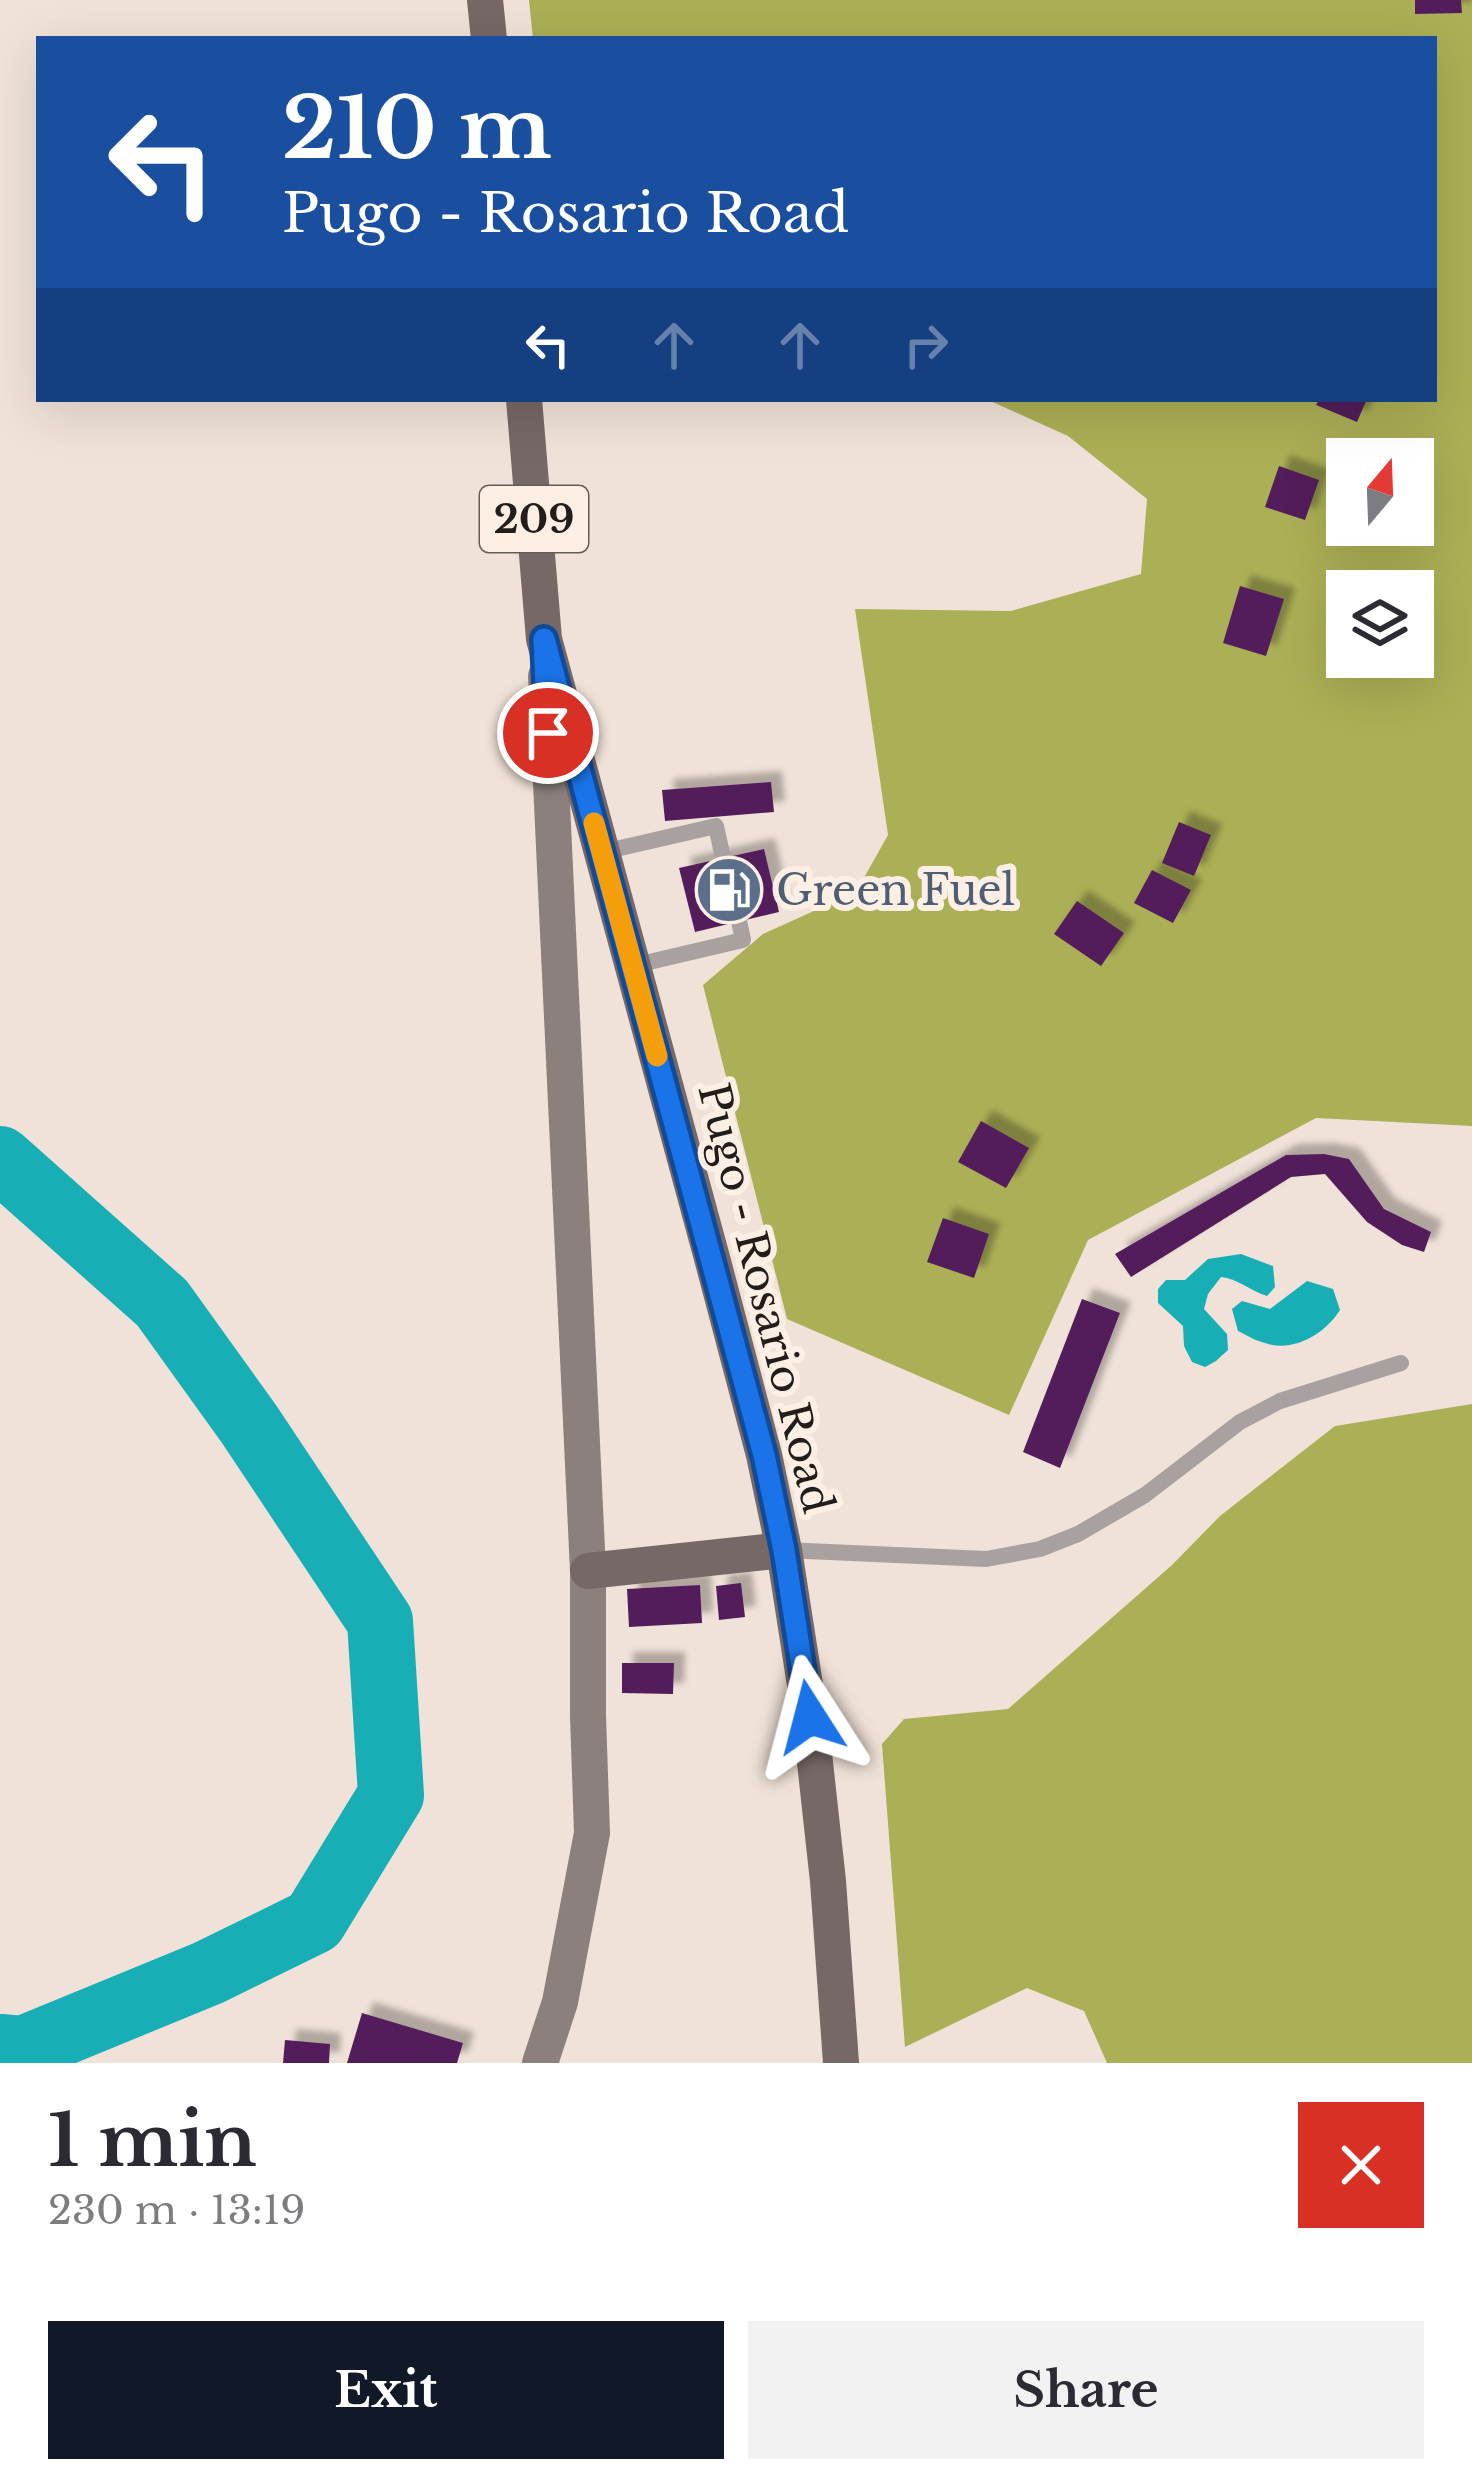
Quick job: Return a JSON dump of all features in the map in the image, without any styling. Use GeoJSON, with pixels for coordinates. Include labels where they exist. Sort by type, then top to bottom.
{"type":"FeatureCollection","features":[{"type":"Feature","properties":{"kind":"main road"},"geometry":{"type":"LineString","coordinates":[[485,0],[489,36]]}},
{"type":"Feature","properties":{"kind":"main road","name":"Pugo - Rosario Road"},"geometry":{"type":"LineString","coordinates":[[524,402],[544,639],[588,1571],[592,1833],[560,2002],[540,2063]]}},
{"type":"Feature","properties":{"kind":"main road","name":"Pugo - Rosario Road"},"geometry":{"type":"LineString","coordinates":[[544,639],[764,1455],[784,1550],[813,1740],[841,2063]]}},
{"type":"Feature","properties":{"kind":"main road"},"geometry":{"type":"LineString","coordinates":[[588,1571],[784,1550]]}},
{"type":"Feature","properties":{"kind":"lane"},"geometry":{"type":"LineString","coordinates":[[602,853],[716,826],[723,858]]}},
{"type":"Feature","properties":{"kind":"lane"},"geometry":{"type":"LineString","coordinates":[[632,966],[743,940],[739,921]]}},
{"type":"Feature","properties":{"kind":"lane"},"geometry":{"type":"LineString","coordinates":[[784,1550],[986,1559],[1040,1549],[1078,1534],[1145,1495],[1264,1409],[1401,1363]]}},
{"type":"Feature","properties":{"kind":"green space"},"geometry":{"type":"Polygon","coordinates":[[[529,0],[1472,0],[1472,1126],[1316,1118],[1088,1240],[1009,1415],[787,1319],[703,985],[763,934],[856,892],[888,835],[855,609],[1011,611],[1141,574],[1147,499],[1068,436],[993,402],[1437,402],[1437,36],[533,36],[529,0]]]}},
{"type":"Feature","properties":{"kind":"green space"},"geometry":{"type":"Polygon","coordinates":[[[1472,1404],[1472,2063],[1107,2063],[1084,2011],[1027,1988],[905,2047],[882,1744],[904,1719],[1008,1709],[1172,1565],[1220,1516],[1335,1426],[1472,1404]]]}},
{"type":"Feature","properties":{"kind":"water"},"geometry":{"type":"Polygon","coordinates":[[[1241,1254],[1273,1266],[1275,1287],[1267,1296],[1221,1277],[1204,1309],[1227,1334],[1228,1350],[1205,1367],[1192,1362],[1184,1346],[1183,1326],[1158,1303],[1158,1289],[1166,1280],[1185,1280],[1208,1259],[1241,1254]]]}},
{"type":"Feature","properties":{"kind":"water"},"geometry":{"type":"Polygon","coordinates":[[[1307,1281],[1333,1289],[1340,1310],[1317,1334],[1276,1345],[1238,1331],[1232,1309],[1242,1301],[1270,1309],[1307,1281]]]}},
{"type":"Feature","properties":{"kind":"building"},"geometry":{"type":"Polygon","coordinates":[[[1415,0],[1461,0],[1462,13],[1415,14],[1415,0]]]}},
{"type":"Feature","properties":{"kind":"building"},"geometry":{"type":"Polygon","coordinates":[[[1318,402],[1366,402],[1357,422],[1318,402]]]}},
{"type":"Feature","properties":{"kind":"building"},"geometry":{"type":"Polygon","coordinates":[[[1279,466],[1319,480],[1305,520],[1265,507],[1279,466]]]}},
{"type":"Feature","properties":{"kind":"building"},"geometry":{"type":"Polygon","coordinates":[[[1240,586],[1284,599],[1266,656],[1223,643],[1240,586]]]}},
{"type":"Feature","properties":{"kind":"building"},"geometry":{"type":"Polygon","coordinates":[[[771,782],[774,812],[665,821],[662,790],[771,782]]]}},
{"type":"Feature","properties":{"kind":"building"},"geometry":{"type":"Polygon","coordinates":[[[1179,822],[1211,835],[1194,876],[1162,863],[1179,822]]]}},
{"type":"Feature","properties":{"kind":"building","name":"Green Fuel"},"geometry":{"type":"Polygon","coordinates":[[[764,849],[779,912],[695,932],[679,868],[764,849]]]}},
{"type":"Feature","properties":{"kind":"building"},"geometry":{"type":"Polygon","coordinates":[[[1152,870],[1191,890],[1173,923],[1134,903],[1152,870]]]}},
{"type":"Feature","properties":{"kind":"building"},"geometry":{"type":"Polygon","coordinates":[[[1077,901],[1124,933],[1101,966],[1054,934],[1077,901]]]}},
{"type":"Feature","properties":{"kind":"building"},"geometry":{"type":"Polygon","coordinates":[[[981,1121],[1029,1148],[1006,1188],[958,1162],[981,1121]]]}},
{"type":"Feature","properties":{"kind":"building"},"geometry":{"type":"Polygon","coordinates":[[[1286,1155],[1349,1159],[1384,1209],[1431,1232],[1424,1252],[1402,1245],[1367,1222],[1325,1174],[1291,1177],[1131,1277],[1115,1254],[1286,1155]]]}},
{"type":"Feature","properties":{"kind":"building"},"geometry":{"type":"Polygon","coordinates":[[[943,1218],[989,1234],[974,1278],[927,1262],[943,1218]]]}},
{"type":"Feature","properties":{"kind":"building"},"geometry":{"type":"Polygon","coordinates":[[[1082,1299],[1120,1313],[1060,1468],[1023,1452],[1082,1299]]]}},
{"type":"Feature","properties":{"kind":"building"},"geometry":{"type":"Polygon","coordinates":[[[741,1583],[745,1617],[719,1620],[716,1586],[741,1583]]]}},
{"type":"Feature","properties":{"kind":"building"},"geometry":{"type":"Polygon","coordinates":[[[700,1585],[702,1623],[629,1627],[627,1589],[700,1585]]]}},
{"type":"Feature","properties":{"kind":"building"},"geometry":{"type":"Polygon","coordinates":[[[622,1663],[674,1663],[673,1694],[622,1693],[622,1663]]]}},
{"type":"Feature","properties":{"kind":"building"},"geometry":{"type":"Polygon","coordinates":[[[362,2013],[463,2043],[457,2063],[347,2063],[362,2013]]]}},
{"type":"Feature","properties":{"kind":"building"},"geometry":{"type":"Polygon","coordinates":[[[285,2040],[330,2044],[329,2063],[283,2063],[285,2040]]]}},
{"type":"Feature","properties":{"kind":"waterway"},"geometry":{"type":"LineString","coordinates":[[0,1159],[162,1303],[380,1621],[391,1795],[314,1921],[208,1973],[23,2049],[0,2047]]}},
{"type":"Feature","properties":{"kind":"slow traffic"},"geometry":{"type":"LineString","coordinates":[[594,823],[657,1056]]}},
{"type":"Feature","properties":{"kind":"place","name":"Green Fuel"},"geometry":{"type":"Point","coordinates":[729,890]}},
{"type":"Feature","properties":{"kind":"route"},"geometry":{"type":"LineString","coordinates":[[548,733],[544,639],[764,1455],[810,1717]]}}]}
